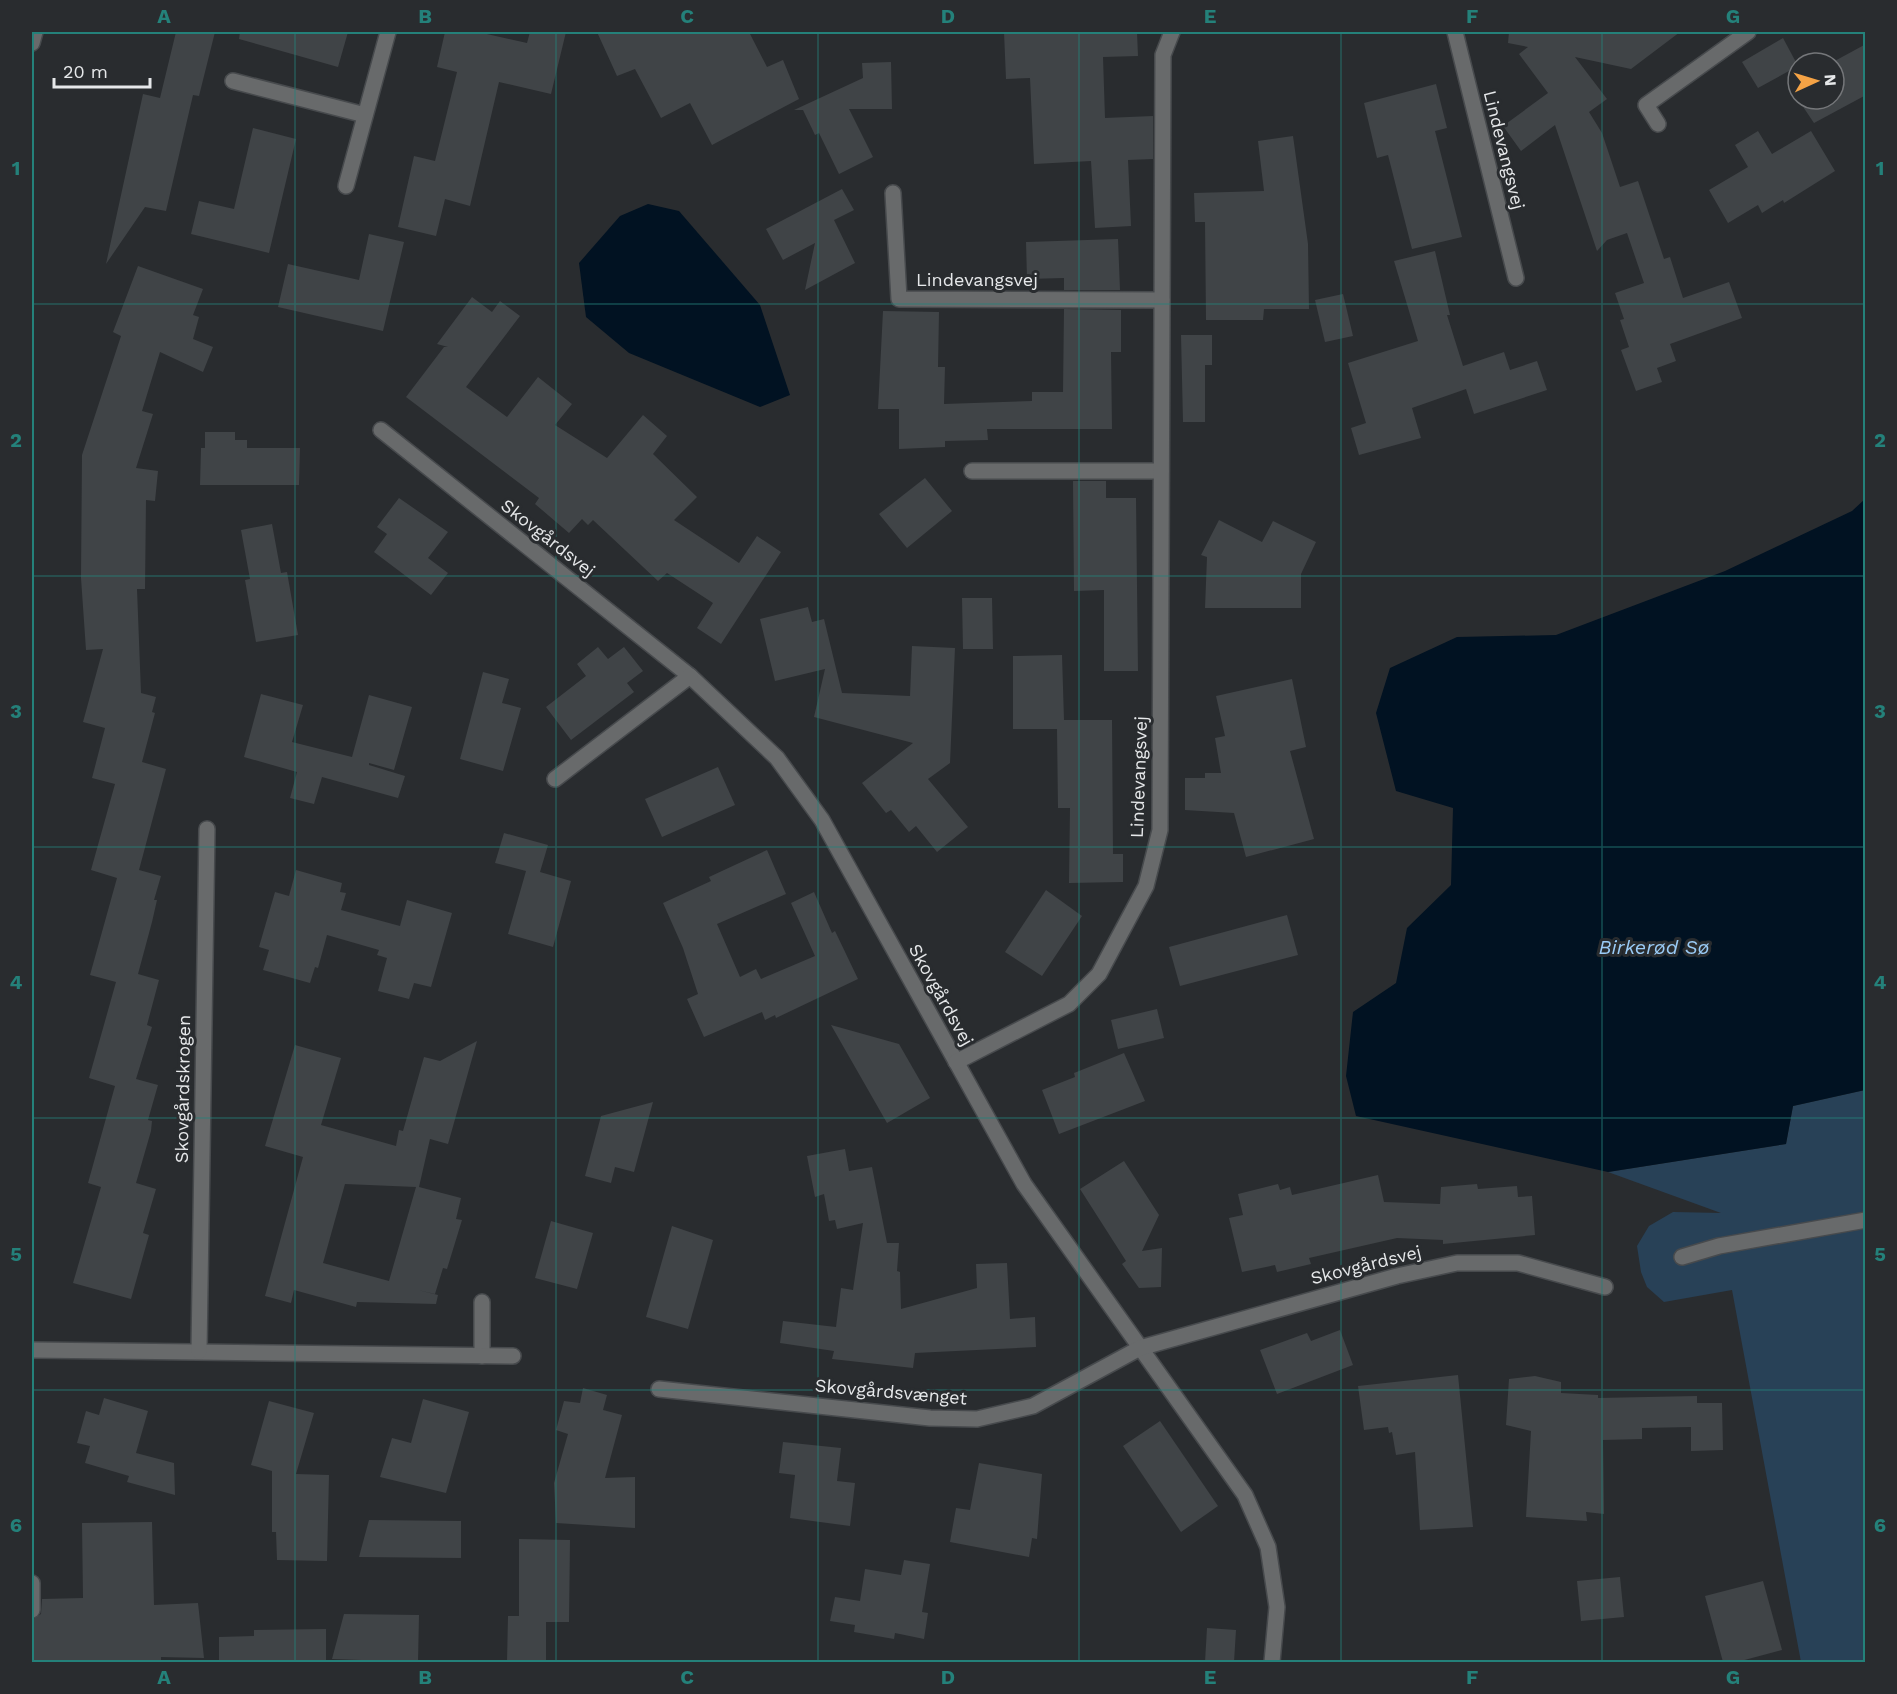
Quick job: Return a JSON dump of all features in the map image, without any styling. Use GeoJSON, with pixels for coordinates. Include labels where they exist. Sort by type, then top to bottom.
{"type":"FeatureCollection","features":[{"type":"Feature","properties":{"kind":"street"},"geometry":{"type":"LineString","coordinates":[[346,186],[388,32]]}},
{"type":"Feature","properties":{"kind":"street","name":"Lindevangsvej"},"geometry":{"type":"LineString","coordinates":[[956,1062],[1069,1004],[1099,974],[1146,886],[1160,830],[1163,55],[1172,32]]}},
{"type":"Feature","properties":{"kind":"street","name":"Lindevangsvej"},"geometry":{"type":"LineString","coordinates":[[1455,32],[1516,278]]}},
{"type":"Feature","properties":{"kind":"street"},"geometry":{"type":"LineString","coordinates":[[1658,124],[1646,105],[1748,32]]}},
{"type":"Feature","properties":{"kind":"street"},"geometry":{"type":"LineString","coordinates":[[233,81],[365,115]]}},
{"type":"Feature","properties":{"kind":"street","name":"Lindevangsvej"},"geometry":{"type":"LineString","coordinates":[[893,193],[899,299],[1162,300]]}},
{"type":"Feature","properties":{"kind":"street","name":"Skovgårdsvej"},"geometry":{"type":"LineString","coordinates":[[381,430],[690,676],[777,758],[822,820],[1024,1184],[1245,1495],[1268,1547],[1277,1607],[1272,1662]]}},
{"type":"Feature","properties":{"kind":"street"},"geometry":{"type":"LineString","coordinates":[[972,471],[1161,471]]}},
{"type":"Feature","properties":{"kind":"street"},"geometry":{"type":"LineString","coordinates":[[555,779],[690,676]]}},
{"type":"Feature","properties":{"kind":"street","name":"Skovgårdskrogen"},"geometry":{"type":"LineString","coordinates":[[199,1351],[207,829]]}},
{"type":"Feature","properties":{"kind":"street"},"geometry":{"type":"LineString","coordinates":[[1682,1257],[1719,1246],[1866,1220]]}},
{"type":"Feature","properties":{"kind":"street","name":"Skovgårdsvej"},"geometry":{"type":"LineString","coordinates":[[1140,1348],[1397,1275],[1457,1263],[1518,1263],[1605,1287]]}},
{"type":"Feature","properties":{"kind":"street"},"geometry":{"type":"LineString","coordinates":[[482,1302],[482,1356]]}},
{"type":"Feature","properties":{"kind":"street","name":"Skovgårdsvænget"},"geometry":{"type":"LineString","coordinates":[[659,1389],[930,1418],[977,1419],[1033,1406],[1140,1348]]}},
{"type":"Feature","properties":{"kind":"street"},"geometry":{"type":"LineString","coordinates":[[32,1350],[513,1356]]}},
{"type":"Feature","properties":{"kind":"street"},"geometry":{"type":"LineString","coordinates":[[32,1583],[32,1610]]}},
{"type":"Feature","properties":{"kind":"shaded area"},"geometry":{"type":"Polygon","coordinates":[[[1865,1090],[1865,1662],[1801,1662],[1732,1290],[1664,1302],[1647,1287],[1641,1272],[1637,1246],[1649,1226],[1673,1212],[1721,1213],[1608,1172],[1786,1144],[1793,1106],[1865,1090]]]}},
{"type":"Feature","properties":{"kind":"water"},"geometry":{"type":"Polygon","coordinates":[[[648,204],[679,211],[760,305],[790,395],[760,407],[629,353],[586,317],[579,263],[620,216],[648,204]]]}},
{"type":"Feature","properties":{"kind":"water","name":"Birkerød Sø"},"geometry":{"type":"Polygon","coordinates":[[[1865,499],[1865,1090],[1793,1106],[1786,1144],[1608,1172],[1356,1116],[1346,1076],[1353,1012],[1396,983],[1407,928],[1451,885],[1453,808],[1396,791],[1376,713],[1390,668],[1457,637],[1556,635],[1725,571],[1852,511],[1865,499]]]}},
{"type":"Feature","properties":{"kind":"building"},"geometry":{"type":"Polygon","coordinates":[[[176,32],[215,32],[199,96],[193,95],[166,211],[145,207],[106,264],[143,94],[160,98],[176,32]]]}},
{"type":"Feature","properties":{"kind":"building"},"geometry":{"type":"Polygon","coordinates":[[[240,32],[348,32],[338,67],[239,39],[240,32]]]}},
{"type":"Feature","properties":{"kind":"building"},"geometry":{"type":"Polygon","coordinates":[[[445,32],[478,32],[527,43],[530,32],[566,32],[551,94],[499,82],[470,206],[445,199],[436,236],[398,227],[414,156],[435,161],[457,72],[437,67],[445,32]]]}},
{"type":"Feature","properties":{"kind":"building"},"geometry":{"type":"Polygon","coordinates":[[[597,32],[749,32],[767,67],[783,60],[799,99],[712,145],[690,103],[661,118],[635,69],[617,76],[597,32]]]}},
{"type":"Feature","properties":{"kind":"building"},"geometry":{"type":"Polygon","coordinates":[[[1004,32],[1137,32],[1138,56],[1103,57],[1105,118],[1153,116],[1153,159],[1128,160],[1131,226],[1095,228],[1091,161],[1034,164],[1030,78],[1006,79],[1004,32]]]}},
{"type":"Feature","properties":{"kind":"building"},"geometry":{"type":"Polygon","coordinates":[[[1509,32],[1680,32],[1631,69],[1575,57],[1607,99],[1589,112],[1602,133],[1620,187],[1638,181],[1664,259],[1670,257],[1683,298],[1729,282],[1742,318],[1670,344],[1676,361],[1657,368],[1662,382],[1636,391],[1621,350],[1629,347],[1620,320],[1624,319],[1615,293],[1644,283],[1627,233],[1607,240],[1597,251],[1555,125],[1521,151],[1503,126],[1548,93],[1519,54],[1528,47],[1508,43],[1509,32]]]}},
{"type":"Feature","properties":{"kind":"building"},"geometry":{"type":"Polygon","coordinates":[[[1783,38],[1790,51],[1786,51],[1786,73],[1758,88],[1742,62],[1783,38]]]}},
{"type":"Feature","properties":{"kind":"building"},"geometry":{"type":"Polygon","coordinates":[[[1866,44],[1866,95],[1846,106],[1846,55],[1866,44]]]}},
{"type":"Feature","properties":{"kind":"building"},"geometry":{"type":"Polygon","coordinates":[[[891,62],[892,109],[849,109],[873,157],[839,174],[819,133],[815,135],[803,110],[794,110],[863,78],[862,63],[891,62]]]}},
{"type":"Feature","properties":{"kind":"building"},"geometry":{"type":"Polygon","coordinates":[[[1436,84],[1447,128],[1435,131],[1462,237],[1412,249],[1388,155],[1377,158],[1364,103],[1436,84]]]}},
{"type":"Feature","properties":{"kind":"building"},"geometry":{"type":"Polygon","coordinates":[[[1806,111],[1836,111],[1814,123],[1806,111]]]}},
{"type":"Feature","properties":{"kind":"building"},"geometry":{"type":"Polygon","coordinates":[[[253,128],[296,139],[269,253],[191,234],[199,201],[234,209],[253,128]]]}},
{"type":"Feature","properties":{"kind":"building"},"geometry":{"type":"Polygon","coordinates":[[[1758,131],[1772,154],[1811,131],[1835,171],[1784,203],[1783,200],[1762,213],[1758,205],[1728,223],[1709,190],[1748,167],[1735,145],[1758,131]]]}},
{"type":"Feature","properties":{"kind":"building"},"geometry":{"type":"Polygon","coordinates":[[[1293,136],[1308,244],[1309,309],[1264,309],[1263,320],[1206,320],[1205,222],[1195,222],[1194,193],[1264,191],[1258,141],[1293,136]]]}},
{"type":"Feature","properties":{"kind":"building"},"geometry":{"type":"Polygon","coordinates":[[[842,189],[854,210],[834,220],[855,263],[805,290],[815,243],[783,260],[766,229],[842,189]]]}},
{"type":"Feature","properties":{"kind":"building"},"geometry":{"type":"Polygon","coordinates":[[[369,234],[404,242],[383,331],[278,307],[288,264],[359,280],[369,234]]]}},
{"type":"Feature","properties":{"kind":"building"},"geometry":{"type":"Polygon","coordinates":[[[1118,239],[1120,290],[1064,290],[1064,278],[1027,279],[1026,242],[1118,239]]]}},
{"type":"Feature","properties":{"kind":"building"},"geometry":{"type":"Polygon","coordinates":[[[1435,251],[1450,315],[1447,315],[1463,366],[1504,352],[1510,370],[1537,361],[1547,390],[1474,414],[1466,389],[1412,408],[1421,438],[1359,455],[1351,428],[1366,423],[1348,363],[1418,341],[1394,261],[1435,251]]]}},
{"type":"Feature","properties":{"kind":"building"},"geometry":{"type":"Polygon","coordinates":[[[138,266],[203,289],[193,315],[199,317],[193,339],[213,347],[203,372],[160,352],[142,411],[153,414],[136,468],[158,471],[155,501],[146,500],[145,589],[137,589],[141,693],[156,697],[152,712],[155,713],[142,762],[166,769],[139,870],[161,876],[138,974],[159,980],[147,1025],[152,1027],[136,1079],[158,1085],[148,1120],[152,1121],[151,1131],[136,1183],[156,1189],[143,1233],[149,1235],[131,1299],[73,1283],[101,1187],[88,1183],[115,1086],[89,1078],[116,982],[90,975],[117,878],[91,870],[115,784],[92,778],[105,728],[83,722],[103,649],[86,650],[81,578],[82,455],[121,336],[113,332],[138,266]]]}},
{"type":"Feature","properties":{"kind":"building"},"geometry":{"type":"Polygon","coordinates":[[[1343,294],[1353,336],[1325,342],[1315,300],[1343,294]]]}},
{"type":"Feature","properties":{"kind":"building"},"geometry":{"type":"Polygon","coordinates":[[[472,297],[492,312],[500,301],[520,316],[466,387],[507,417],[538,377],[572,404],[555,425],[607,458],[643,415],[667,436],[653,454],[697,497],[674,520],[739,563],[757,536],[781,552],[721,644],[697,628],[713,603],[667,573],[658,581],[593,520],[588,525],[582,519],[569,533],[535,504],[539,498],[406,397],[444,347],[448,347],[437,344],[472,297]]]}},
{"type":"Feature","properties":{"kind":"building"},"geometry":{"type":"Polygon","coordinates":[[[1064,309],[1121,310],[1121,352],[1111,352],[1112,429],[987,429],[988,440],[945,441],[945,447],[899,449],[899,409],[878,409],[883,311],[939,312],[938,367],[945,367],[944,404],[1032,401],[1032,392],[1063,392],[1064,309]]]}},
{"type":"Feature","properties":{"kind":"building"},"geometry":{"type":"Polygon","coordinates":[[[1181,335],[1212,335],[1212,365],[1205,365],[1205,422],[1183,422],[1181,335]]]}},
{"type":"Feature","properties":{"kind":"building"},"geometry":{"type":"Polygon","coordinates":[[[205,432],[235,432],[235,440],[247,440],[247,448],[300,448],[299,485],[200,485],[201,448],[205,448],[205,432]]]}},
{"type":"Feature","properties":{"kind":"building"},"geometry":{"type":"Polygon","coordinates":[[[925,478],[952,511],[907,548],[879,514],[925,478]]]}},
{"type":"Feature","properties":{"kind":"building"},"geometry":{"type":"Polygon","coordinates":[[[1073,481],[1106,481],[1106,498],[1136,498],[1138,671],[1104,671],[1104,590],[1074,591],[1073,481]]]}},
{"type":"Feature","properties":{"kind":"building"},"geometry":{"type":"Polygon","coordinates":[[[399,498],[448,532],[428,558],[448,573],[431,595],[374,552],[387,534],[377,527],[399,498]]]}},
{"type":"Feature","properties":{"kind":"building"},"geometry":{"type":"Polygon","coordinates":[[[1219,520],[1262,542],[1273,521],[1316,542],[1301,574],[1301,608],[1205,608],[1207,557],[1201,555],[1219,520]]]}},
{"type":"Feature","properties":{"kind":"building"},"geometry":{"type":"Polygon","coordinates":[[[272,524],[281,573],[287,572],[298,635],[256,642],[245,580],[250,579],[241,530],[272,524]]]}},
{"type":"Feature","properties":{"kind":"building"},"geometry":{"type":"Polygon","coordinates":[[[962,598],[992,598],[993,649],[963,649],[962,598]]]}},
{"type":"Feature","properties":{"kind":"building"},"geometry":{"type":"Polygon","coordinates":[[[808,607],[812,622],[824,619],[842,693],[910,696],[912,646],[955,648],[950,763],[928,779],[968,827],[937,852],[916,826],[909,832],[891,810],[886,813],[862,783],[913,743],[814,717],[825,669],[775,681],[760,619],[808,607]]]}},
{"type":"Feature","properties":{"kind":"building"},"geometry":{"type":"Polygon","coordinates":[[[598,647],[608,659],[624,647],[643,671],[627,683],[634,692],[571,740],[546,707],[586,676],[577,664],[598,647]]]}},
{"type":"Feature","properties":{"kind":"building"},"geometry":{"type":"Polygon","coordinates":[[[1062,655],[1064,720],[1112,720],[1113,854],[1123,854],[1123,882],[1069,883],[1070,808],[1058,808],[1057,729],[1013,729],[1013,656],[1062,655]]]}},
{"type":"Feature","properties":{"kind":"building"},"geometry":{"type":"Polygon","coordinates":[[[483,672],[509,679],[502,703],[521,708],[503,771],[460,759],[483,672]]]}},
{"type":"Feature","properties":{"kind":"building"},"geometry":{"type":"Polygon","coordinates":[[[1292,679],[1306,747],[1290,751],[1314,839],[1246,857],[1234,813],[1185,810],[1185,778],[1205,778],[1205,773],[1221,773],[1215,738],[1225,736],[1216,696],[1292,679]]]}},
{"type":"Feature","properties":{"kind":"building"},"geometry":{"type":"Polygon","coordinates":[[[261,694],[303,705],[292,742],[352,757],[369,695],[412,707],[394,770],[369,763],[369,765],[405,776],[398,798],[322,777],[314,804],[290,798],[297,772],[244,757],[261,694]]]}},
{"type":"Feature","properties":{"kind":"building"},"geometry":{"type":"Polygon","coordinates":[[[718,767],[735,805],[662,837],[645,799],[718,767]]]}},
{"type":"Feature","properties":{"kind":"building"},"geometry":{"type":"Polygon","coordinates":[[[504,833],[548,845],[540,872],[571,881],[553,947],[508,934],[526,871],[495,863],[504,833]]]}},
{"type":"Feature","properties":{"kind":"building"},"geometry":{"type":"Polygon","coordinates":[[[767,850],[786,894],[717,924],[740,977],[756,969],[761,979],[815,956],[791,903],[814,892],[832,933],[835,931],[858,979],[776,1018],[775,1015],[765,1020],[762,1012],[704,1037],[687,999],[698,994],[683,948],[663,903],[711,881],[709,877],[767,850]]]}},
{"type":"Feature","properties":{"kind":"building"},"geometry":{"type":"Polygon","coordinates":[[[296,870],[342,883],[340,892],[346,893],[341,910],[400,926],[407,900],[452,913],[431,987],[414,983],[409,999],[378,991],[387,958],[377,955],[379,950],[327,935],[318,968],[315,967],[310,983],[263,970],[269,950],[259,947],[275,892],[289,896],[296,870]]]}},
{"type":"Feature","properties":{"kind":"building"},"geometry":{"type":"Polygon","coordinates":[[[1046,890],[1082,916],[1042,976],[1005,952],[1046,890]]]}},
{"type":"Feature","properties":{"kind":"building"},"geometry":{"type":"Polygon","coordinates":[[[1287,915],[1298,955],[1180,986],[1169,947],[1287,915]]]}},
{"type":"Feature","properties":{"kind":"building"},"geometry":{"type":"Polygon","coordinates":[[[1157,1009],[1164,1038],[1118,1049],[1111,1020],[1157,1009]]]}},
{"type":"Feature","properties":{"kind":"building"},"geometry":{"type":"Polygon","coordinates":[[[831,1025],[899,1044],[930,1098],[887,1123],[831,1025]]]}},
{"type":"Feature","properties":{"kind":"building"},"geometry":{"type":"Polygon","coordinates":[[[477,1041],[448,1144],[430,1139],[419,1187],[461,1198],[456,1219],[462,1220],[447,1269],[443,1268],[435,1294],[418,1290],[438,1295],[436,1304],[357,1302],[356,1307],[294,1290],[291,1303],[265,1296],[303,1157],[265,1146],[295,1045],[341,1058],[321,1125],[396,1146],[399,1130],[403,1131],[424,1057],[440,1061],[477,1041]],[[345,1184],[323,1263],[389,1281],[416,1187],[345,1184]]]}},
{"type":"Feature","properties":{"kind":"building"},"geometry":{"type":"Polygon","coordinates":[[[1124,1053],[1145,1101],[1059,1134],[1042,1090],[1075,1077],[1074,1073],[1124,1053]]]}},
{"type":"Feature","properties":{"kind":"building"},"geometry":{"type":"Polygon","coordinates":[[[653,1102],[634,1172],[615,1167],[611,1183],[585,1176],[601,1116],[653,1102]]]}},
{"type":"Feature","properties":{"kind":"building"},"geometry":{"type":"Polygon","coordinates":[[[845,1149],[849,1171],[872,1167],[887,1243],[899,1243],[897,1271],[900,1272],[901,1309],[977,1288],[976,1264],[1007,1263],[1010,1319],[1035,1317],[1036,1347],[915,1353],[913,1368],[832,1359],[834,1351],[780,1343],[783,1321],[836,1327],[841,1288],[853,1290],[863,1223],[837,1229],[835,1220],[829,1221],[824,1194],[815,1197],[807,1156],[845,1149]]]}},
{"type":"Feature","properties":{"kind":"building"},"geometry":{"type":"Polygon","coordinates":[[[1124,1161],[1159,1215],[1142,1251],[1162,1248],[1161,1287],[1139,1288],[1122,1264],[1126,1261],[1080,1189],[1124,1161]]]}},
{"type":"Feature","properties":{"kind":"building"},"geometry":{"type":"Polygon","coordinates":[[[1378,1175],[1384,1202],[1440,1204],[1441,1187],[1477,1184],[1478,1189],[1517,1186],[1518,1197],[1532,1196],[1535,1235],[1443,1244],[1443,1240],[1397,1238],[1309,1258],[1311,1264],[1277,1272],[1275,1265],[1242,1272],[1229,1218],[1243,1215],[1238,1194],[1278,1184],[1280,1190],[1290,1187],[1292,1195],[1378,1175]]]}},
{"type":"Feature","properties":{"kind":"building"},"geometry":{"type":"Polygon","coordinates":[[[551,1221],[593,1233],[577,1289],[535,1278],[551,1221]]]}},
{"type":"Feature","properties":{"kind":"building"},"geometry":{"type":"Polygon","coordinates":[[[672,1226],[713,1240],[688,1329],[646,1317],[672,1226]]]}},
{"type":"Feature","properties":{"kind":"building"},"geometry":{"type":"Polygon","coordinates":[[[1340,1330],[1353,1365],[1277,1394],[1260,1350],[1307,1333],[1311,1341],[1340,1330]]]}},
{"type":"Feature","properties":{"kind":"building"},"geometry":{"type":"Polygon","coordinates":[[[1458,1375],[1473,1527],[1420,1530],[1415,1452],[1396,1455],[1392,1432],[1389,1433],[1388,1427],[1364,1430],[1358,1386],[1458,1375]]]}},
{"type":"Feature","properties":{"kind":"building"},"geometry":{"type":"Polygon","coordinates":[[[1535,1376],[1561,1382],[1561,1393],[1598,1395],[1598,1398],[1697,1396],[1697,1403],[1722,1403],[1723,1450],[1691,1451],[1691,1427],[1642,1428],[1642,1439],[1603,1440],[1604,1514],[1586,1512],[1587,1521],[1526,1517],[1531,1431],[1506,1425],[1509,1379],[1535,1376]]]}},
{"type":"Feature","properties":{"kind":"building"},"geometry":{"type":"Polygon","coordinates":[[[583,1388],[607,1395],[603,1410],[622,1415],[605,1478],[635,1477],[635,1528],[556,1523],[554,1483],[568,1434],[556,1430],[564,1401],[580,1403],[583,1388]]]}},
{"type":"Feature","properties":{"kind":"building"},"geometry":{"type":"Polygon","coordinates":[[[104,1398],[148,1411],[136,1453],[174,1463],[175,1495],[127,1482],[129,1476],[85,1463],[90,1446],[77,1443],[86,1411],[99,1415],[104,1398]]]}},
{"type":"Feature","properties":{"kind":"building"},"geometry":{"type":"Polygon","coordinates":[[[423,1399],[469,1412],[446,1493],[380,1477],[392,1438],[411,1443],[423,1399]]]}},
{"type":"Feature","properties":{"kind":"building"},"geometry":{"type":"Polygon","coordinates":[[[269,1401],[314,1413],[296,1474],[329,1475],[327,1561],[277,1560],[276,1532],[272,1532],[272,1471],[251,1465],[269,1401]]]}},
{"type":"Feature","properties":{"kind":"building"},"geometry":{"type":"Polygon","coordinates":[[[1160,1421],[1218,1506],[1181,1532],[1123,1446],[1160,1421]]]}},
{"type":"Feature","properties":{"kind":"building"},"geometry":{"type":"Polygon","coordinates":[[[783,1442],[841,1448],[837,1481],[855,1483],[850,1526],[790,1518],[795,1475],[779,1473],[783,1442]]]}},
{"type":"Feature","properties":{"kind":"building"},"geometry":{"type":"Polygon","coordinates":[[[979,1463],[1042,1474],[1037,1539],[1032,1538],[1029,1557],[950,1542],[956,1508],[970,1510],[979,1463]]]}},
{"type":"Feature","properties":{"kind":"building"},"geometry":{"type":"Polygon","coordinates":[[[369,1520],[461,1521],[461,1558],[359,1557],[369,1520]]]}},
{"type":"Feature","properties":{"kind":"building"},"geometry":{"type":"Polygon","coordinates":[[[152,1522],[154,1605],[198,1603],[204,1658],[161,1657],[161,1662],[32,1662],[32,1620],[41,1614],[42,1599],[83,1598],[82,1523],[152,1522]]]}},
{"type":"Feature","properties":{"kind":"building"},"geometry":{"type":"Polygon","coordinates":[[[519,1539],[570,1540],[569,1622],[546,1622],[546,1662],[507,1662],[508,1616],[519,1616],[519,1539]]]}},
{"type":"Feature","properties":{"kind":"building"},"geometry":{"type":"Polygon","coordinates":[[[904,1560],[930,1564],[922,1612],[928,1613],[924,1639],[895,1633],[894,1639],[854,1632],[855,1625],[830,1621],[835,1597],[860,1601],[865,1569],[901,1575],[904,1560]]]}},
{"type":"Feature","properties":{"kind":"building"},"geometry":{"type":"Polygon","coordinates":[[[1620,1577],[1624,1617],[1581,1621],[1577,1581],[1620,1577]]]}},
{"type":"Feature","properties":{"kind":"building"},"geometry":{"type":"Polygon","coordinates":[[[1763,1581],[1782,1650],[1737,1662],[1723,1662],[1705,1596],[1763,1581]]]}},
{"type":"Feature","properties":{"kind":"building"},"geometry":{"type":"Polygon","coordinates":[[[344,1614],[419,1615],[418,1662],[332,1659],[344,1614]]]}},
{"type":"Feature","properties":{"kind":"building"},"geometry":{"type":"Polygon","coordinates":[[[1207,1628],[1236,1630],[1234,1662],[1205,1662],[1207,1628]]]}},
{"type":"Feature","properties":{"kind":"building"},"geometry":{"type":"Polygon","coordinates":[[[326,1629],[326,1662],[219,1662],[219,1637],[254,1636],[254,1630],[326,1629]]]}}]}
